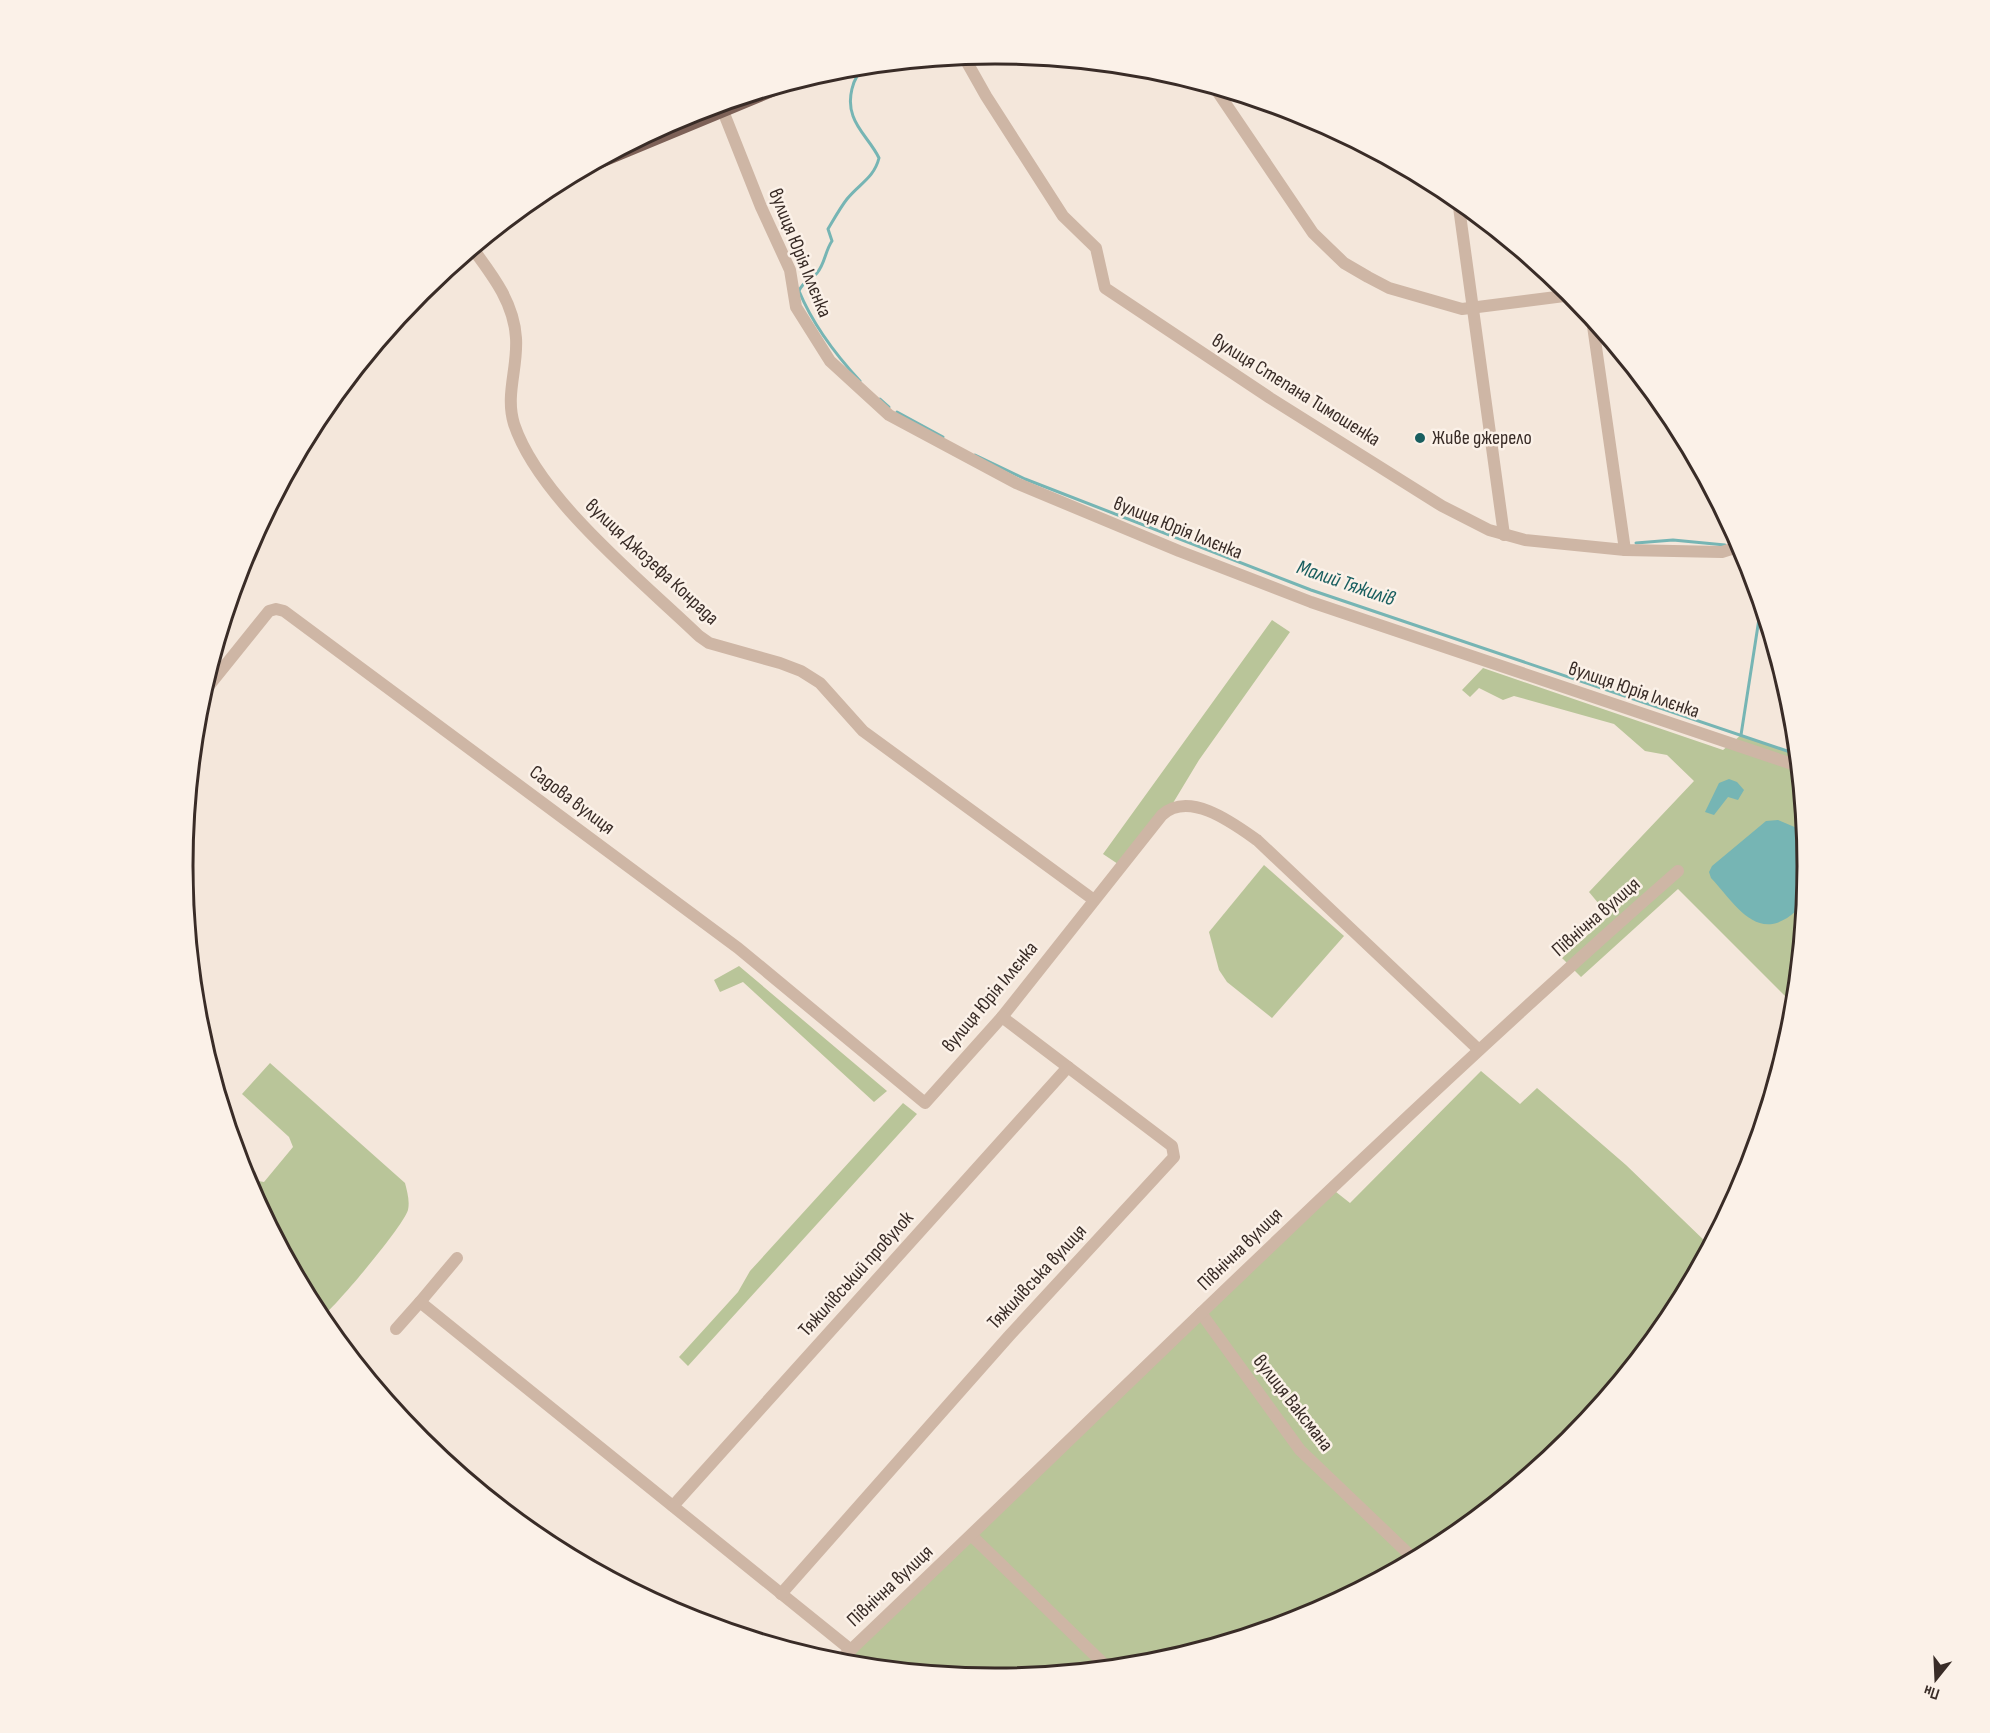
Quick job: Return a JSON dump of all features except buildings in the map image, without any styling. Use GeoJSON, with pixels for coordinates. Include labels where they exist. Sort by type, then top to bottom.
{"type":"FeatureCollection","features":[{"type":"Feature","properties":{"kind":"street","name":"вулиця Степана Тимошенка"},"geometry":{"type":"LineString","coordinates":[[969,65],[1063,216],[1096,248],[1101,280],[1113,296],[1442,506],[1504,535],[1525,540],[1625,550],[1722,552],[1731,549]]}},
{"type":"Feature","properties":{"kind":"street"},"geometry":{"type":"LineString","coordinates":[[1221,98],[1313,233],[1344,263],[1389,288],[1449,307],[1471,308],[1560,297]]}},
{"type":"Feature","properties":{"kind":"street","name":"вулиця Юрія Іллєнка"},"geometry":{"type":"LineString","coordinates":[[723,112],[761,207],[790,270],[796,307],[830,360],[860,391],[889,415],[998,475],[1179,551],[1311,602],[1790,763]]}},
{"type":"Feature","properties":{"kind":"street"},"geometry":{"type":"LineString","coordinates":[[1460,213],[1504,535]]}},
{"type":"Feature","properties":{"kind":"street","name":"вулиця Джозефа Конрада"},"geometry":{"type":"LineString","coordinates":[[477,255],[499,285],[512,316],[516,339],[509,403],[515,426],[526,450],[561,502],[699,636],[709,643],[801,670],[820,683],[863,731],[1094,900]]}},
{"type":"Feature","properties":{"kind":"street"},"geometry":{"type":"LineString","coordinates":[[1594,334],[1625,550]]}},
{"type":"Feature","properties":{"kind":"street","name":"Садова вулиця"},"geometry":{"type":"LineString","coordinates":[[216,677],[269,611],[284,610],[738,948],[926,1103]]}},
{"type":"Feature","properties":{"kind":"street","name":"вулиця Юрія Іллєнка"},"geometry":{"type":"LineString","coordinates":[[926,1103],[1002,1017],[1170,808],[1186,806],[1202,809],[1238,827],[1257,840],[1479,1050]]}},
{"type":"Feature","properties":{"kind":"street","name":"Північна вулиця"},"geometry":{"type":"LineString","coordinates":[[846,1654],[972,1536],[1201,1313],[1479,1050],[1678,871]]}},
{"type":"Feature","properties":{"kind":"street","name":"Тяжилівська вулиця"},"geometry":{"type":"LineString","coordinates":[[781,1594],[1010,1336],[1174,1157],[1172,1146],[1002,1017]]}},
{"type":"Feature","properties":{"kind":"street","name":"Тяжилівський провулок"},"geometry":{"type":"LineString","coordinates":[[674,1506],[1068,1067]]}},
{"type":"Feature","properties":{"kind":"street"},"geometry":{"type":"LineString","coordinates":[[396,1329],[457,1258]]}},
{"type":"Feature","properties":{"kind":"street"},"geometry":{"type":"LineString","coordinates":[[420,1302],[851,1650]]}},
{"type":"Feature","properties":{"kind":"street","name":"вулиця Ваксмана"},"geometry":{"type":"LineString","coordinates":[[1201,1313],[1300,1450],[1408,1553]]}},
{"type":"Feature","properties":{"kind":"street"},"geometry":{"type":"LineString","coordinates":[[972,1536],[1102,1662]]}},
{"type":"Feature","properties":{"kind":"green space"},"geometry":{"type":"Polygon","coordinates":[[[1272,620],[1290,632],[1199,760],[1170,808],[1121,866],[1103,854],[1272,620]]]}},
{"type":"Feature","properties":{"kind":"green space"},"geometry":{"type":"Polygon","coordinates":[[[1483,668],[1723,750],[1741,735],[1788,751],[1795,814],[1797,866],[1795,919],[1786,997],[1678,889],[1581,977],[1562,958],[1609,916],[1589,892],[1694,781],[1667,755],[1645,751],[1614,724],[1514,696],[1503,700],[1479,688],[1470,697],[1462,690],[1483,668]]]}},
{"type":"Feature","properties":{"kind":"green space"},"geometry":{"type":"Polygon","coordinates":[[[1264,865],[1344,936],[1272,1018],[1227,982],[1219,970],[1209,932],[1264,865]]]}},
{"type":"Feature","properties":{"kind":"green space"},"geometry":{"type":"Polygon","coordinates":[[[739,966],[887,1091],[874,1102],[743,982],[720,992],[714,980],[739,966]]]}},
{"type":"Feature","properties":{"kind":"green space"},"geometry":{"type":"Polygon","coordinates":[[[270,1063],[405,1183],[409,1203],[403,1219],[382,1249],[328,1311],[300,1267],[258,1181],[264,1182],[293,1147],[289,1137],[242,1094],[270,1063]]]}},
{"type":"Feature","properties":{"kind":"green space"},"geometry":{"type":"Polygon","coordinates":[[[1481,1071],[1520,1104],[1537,1088],[1626,1165],[1704,1240],[1690,1268],[1662,1312],[1631,1355],[1562,1434],[1483,1503],[1441,1533],[1350,1586],[1253,1626],[1203,1641],[1100,1662],[1047,1667],[943,1667],[890,1662],[846,1654],[1331,1188],[1350,1203],[1481,1071]]]}},
{"type":"Feature","properties":{"kind":"green space"},"geometry":{"type":"Polygon","coordinates":[[[903,1103],[917,1114],[688,1366],[679,1357],[738,1292],[750,1271],[903,1103]]]}},
{"type":"Feature","properties":{"kind":"water"},"geometry":{"type":"Polygon","coordinates":[[[1729,779],[1737,782],[1744,790],[1738,800],[1728,797],[1714,815],[1705,812],[1719,783],[1729,779]]]}},
{"type":"Feature","properties":{"kind":"water"},"geometry":{"type":"Polygon","coordinates":[[[1778,820],[1796,827],[1795,911],[1783,920],[1770,924],[1759,923],[1739,910],[1711,878],[1709,872],[1712,866],[1766,821],[1778,820]]]}},
{"type":"Feature","properties":{"kind":"waterway","name":"Малий Тяжилів"},"geometry":{"type":"LineString","coordinates":[[857,77],[852,89],[851,110],[858,127],[879,158],[874,171],[847,199],[837,214],[828,229],[832,241],[822,266],[799,291],[825,339],[860,381]]}},
{"type":"Feature","properties":{"kind":"waterway","name":"Малий Тяжилів"},"geometry":{"type":"LineString","coordinates":[[880,399],[889,407]]}},
{"type":"Feature","properties":{"kind":"waterway","name":"Малий Тяжилів"},"geometry":{"type":"LineString","coordinates":[[897,412],[943,437]]}},
{"type":"Feature","properties":{"kind":"waterway","name":"Малий Тяжилів"},"geometry":{"type":"LineString","coordinates":[[975,455],[1025,479],[1311,590],[1788,751]]}},
{"type":"Feature","properties":{"kind":"waterway"},"geometry":{"type":"LineString","coordinates":[[1636,543],[1673,540],[1725,545]]}},
{"type":"Feature","properties":{"kind":"waterway"},"geometry":{"type":"LineString","coordinates":[[1741,735],[1758,623]]}},
{"type":"Feature","properties":{"kind":"place","name":"Живе джерело"},"geometry":{"type":"Point","coordinates":[1420,438]}}]}
